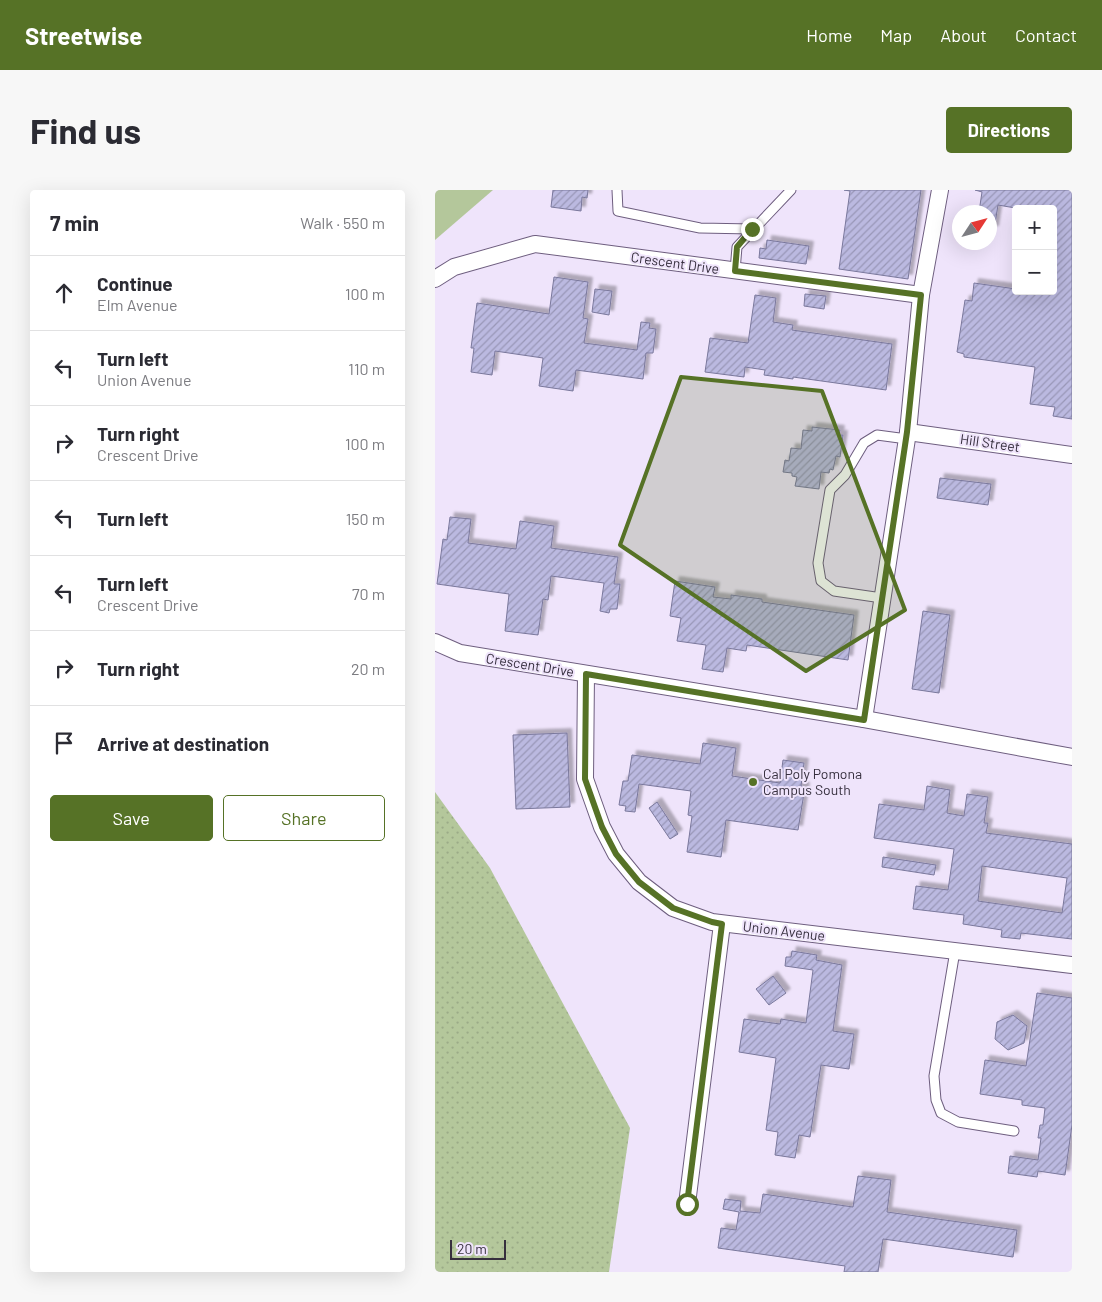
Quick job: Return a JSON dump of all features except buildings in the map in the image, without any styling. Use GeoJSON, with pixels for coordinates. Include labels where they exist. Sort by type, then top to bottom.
{"type":"FeatureCollection","features":[{"type":"Feature","properties":{"kind":"street"},"geometry":{"type":"LineString","coordinates":[[864,720],[907,435],[921,295],[940,190]]}},
{"type":"Feature","properties":{"kind":"street","name":"Crescent Drive"},"geometry":{"type":"LineString","coordinates":[[435,279],[454,267],[535,244],[921,295]]}},
{"type":"Feature","properties":{"kind":"street","name":"Hill Street"},"geometry":{"type":"LineString","coordinates":[[907,435],[1072,455]]}},
{"type":"Feature","properties":{"kind":"street","name":"Crescent Drive"},"geometry":{"type":"LineString","coordinates":[[435,642],[460,653],[864,720],[1072,757]]}},
{"type":"Feature","properties":{"kind":"street","name":"Union Avenue"},"geometry":{"type":"LineString","coordinates":[[586,674],[585,779],[602,827],[616,854],[639,882],[673,908],[722,924],[1072,965]]}},
{"type":"Feature","properties":{"kind":"street"},"geometry":{"type":"LineString","coordinates":[[687,1204],[722,924]]}},
{"type":"Feature","properties":{"kind":"lane"},"geometry":{"type":"LineString","coordinates":[[617,190],[618,211],[700,228],[752,229]]}},
{"type":"Feature","properties":{"kind":"lane"},"geometry":{"type":"LineString","coordinates":[[735,271],[737,247],[791,190]]}},
{"type":"Feature","properties":{"kind":"lane"},"geometry":{"type":"LineString","coordinates":[[883,598],[835,591],[821,581],[818,563],[829,490],[845,474],[864,443],[877,435],[907,435]]}},
{"type":"Feature","properties":{"kind":"lane"},"geometry":{"type":"LineString","coordinates":[[955,951],[934,1076],[935,1100],[941,1113],[958,1122],[1014,1131]]}},
{"type":"Feature","properties":{"kind":"highlighted area"},"geometry":{"type":"Polygon","coordinates":[[[681,377],[822,391],[905,610],[806,671],[620,545],[681,377]]]}},
{"type":"Feature","properties":{"kind":"green space"},"geometry":{"type":"Polygon","coordinates":[[[435,190],[493,190],[435,240],[435,190]]]}},
{"type":"Feature","properties":{"kind":"green space"},"geometry":{"type":"Polygon","coordinates":[[[435,792],[490,868],[630,1128],[609,1272],[435,1272],[435,792]]]}},
{"type":"Feature","properties":{"kind":"place","name":"Cal Poly Pomona Campus South"},"geometry":{"type":"Point","coordinates":[753,782]}},
{"type":"Feature","properties":{"kind":"route"},"geometry":{"type":"LineString","coordinates":[[687,1204],[722,924],[673,908],[639,882],[616,854],[602,827],[585,779],[586,674],[864,720],[907,432],[921,295],[735,271],[737,247],[752,229]]}}]}
